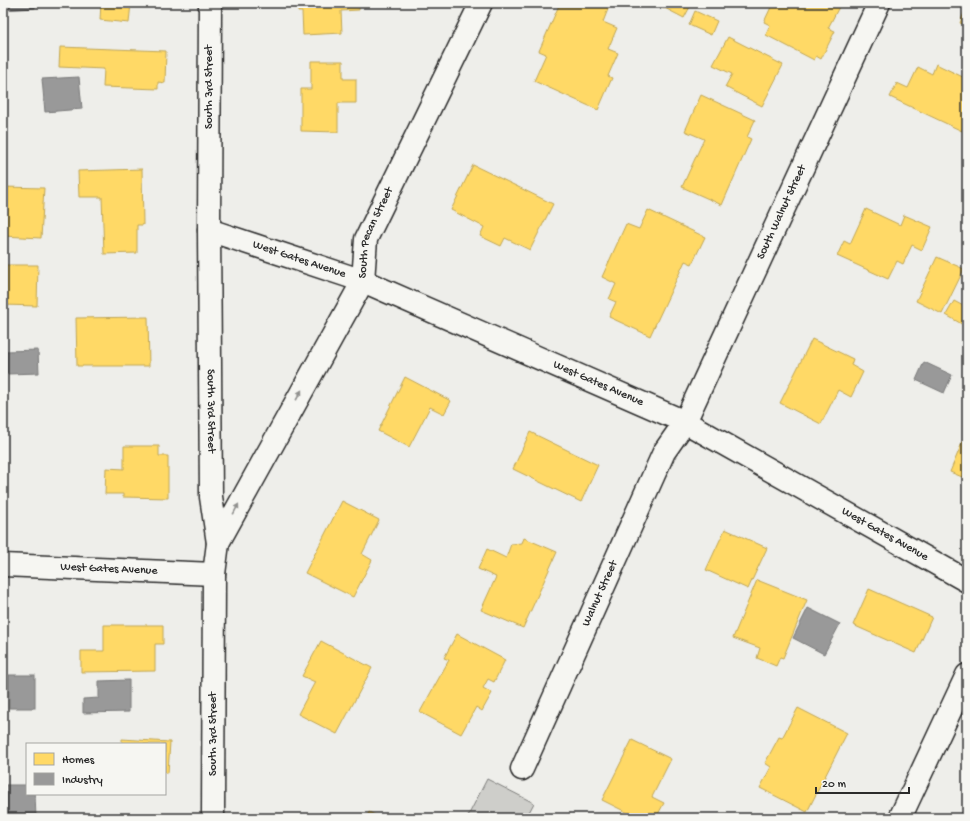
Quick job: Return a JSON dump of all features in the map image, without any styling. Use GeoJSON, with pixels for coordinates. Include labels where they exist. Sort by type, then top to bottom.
{"type":"FeatureCollection","features":[{"type":"Feature","properties":{"kind":"street","name":"South 3rd Street"},"geometry":{"type":"LineString","coordinates":[[210,3],[209,230],[211,497],[218,543],[214,574],[213,818]]}},
{"type":"Feature","properties":{"kind":"street","name":"South Pecan Street"},"geometry":{"type":"LineString","coordinates":[[218,543],[363,281],[366,239],[481,3]]}},
{"type":"Feature","properties":{"kind":"street","name":"South Walnut Street"},"geometry":{"type":"LineString","coordinates":[[685,422],[879,3]]}},
{"type":"Feature","properties":{"kind":"street","name":"West Gates Avenue"},"geometry":{"type":"LineString","coordinates":[[209,230],[363,281],[685,422],[967,581]]}},
{"type":"Feature","properties":{"kind":"street","name":"Walnut Street"},"geometry":{"type":"LineString","coordinates":[[522,769],[664,452],[685,422]]}},
{"type":"Feature","properties":{"kind":"street","name":"West Gates Avenue"},"geometry":{"type":"LineString","coordinates":[[3,564],[214,574]]}},
{"type":"Feature","properties":{"kind":"street"},"geometry":{"type":"LineString","coordinates":[[900,818],[967,675]]}},
{"type":"Feature","properties":{"kind":"shaded area"},"geometry":{"type":"Polygon","coordinates":[[[487,779],[534,803],[526,818],[467,818],[487,779]]]}},
{"type":"Feature","properties":{"kind":"building: Homes"},"geometry":{"type":"Polygon","coordinates":[[[101,3],[131,3],[129,23],[100,20],[101,3]]]}},
{"type":"Feature","properties":{"kind":"building: Homes"},"geometry":{"type":"Polygon","coordinates":[[[298,3],[359,3],[359,10],[341,11],[342,33],[303,35],[302,12],[298,12],[298,3]]]}},
{"type":"Feature","properties":{"kind":"building: Homes"},"geometry":{"type":"Polygon","coordinates":[[[560,3],[610,4],[603,22],[617,28],[608,49],[618,53],[608,76],[612,78],[598,110],[534,81],[546,54],[539,51],[560,3]]]}},
{"type":"Feature","properties":{"kind":"building: Homes"},"geometry":{"type":"Polygon","coordinates":[[[655,3],[692,3],[684,18],[655,3]]]}},
{"type":"Feature","properties":{"kind":"building: Homes"},"geometry":{"type":"Polygon","coordinates":[[[769,3],[841,3],[828,28],[835,31],[821,59],[816,56],[814,60],[766,35],[770,25],[764,22],[772,5],[769,3]]]}},
{"type":"Feature","properties":{"kind":"building: Homes"},"geometry":{"type":"Polygon","coordinates":[[[967,5],[967,26],[960,23],[967,5]]]}},
{"type":"Feature","properties":{"kind":"building: Homes"},"geometry":{"type":"Polygon","coordinates":[[[695,11],[717,21],[711,35],[689,25],[695,11]]]}},
{"type":"Feature","properties":{"kind":"building: Homes"},"geometry":{"type":"Polygon","coordinates":[[[728,37],[783,65],[762,106],[725,87],[732,74],[713,65],[728,37]]]}},
{"type":"Feature","properties":{"kind":"building: Homes"},"geometry":{"type":"Polygon","coordinates":[[[60,47],[166,51],[165,83],[158,82],[158,89],[103,87],[104,69],[59,67],[60,47]]]}},
{"type":"Feature","properties":{"kind":"building: Homes"},"geometry":{"type":"Polygon","coordinates":[[[311,61],[343,61],[343,79],[356,79],[356,103],[338,103],[338,132],[301,131],[301,89],[311,89],[311,61]]]}},
{"type":"Feature","properties":{"kind":"building: Homes"},"geometry":{"type":"Polygon","coordinates":[[[936,64],[967,79],[967,120],[962,131],[890,97],[897,83],[908,88],[918,67],[932,74],[936,64]]]}},
{"type":"Feature","properties":{"kind":"building: Homes"},"geometry":{"type":"Polygon","coordinates":[[[701,95],[755,120],[747,137],[751,139],[722,205],[682,187],[704,139],[685,131],[701,95]]]}},
{"type":"Feature","properties":{"kind":"building: Homes"},"geometry":{"type":"Polygon","coordinates":[[[473,165],[553,204],[530,250],[505,238],[501,246],[480,236],[484,227],[451,210],[473,165]]]}},
{"type":"Feature","properties":{"kind":"building: Homes"},"geometry":{"type":"Polygon","coordinates":[[[142,169],[143,225],[137,225],[137,253],[104,254],[102,197],[79,197],[78,171],[142,169]]]}},
{"type":"Feature","properties":{"kind":"building: Homes"},"geometry":{"type":"Polygon","coordinates":[[[4,187],[44,188],[41,238],[3,236],[4,187]]]}},
{"type":"Feature","properties":{"kind":"building: Homes"},"geometry":{"type":"Polygon","coordinates":[[[866,209],[900,225],[904,215],[932,227],[922,250],[912,245],[903,264],[897,261],[888,279],[837,256],[844,241],[850,244],[866,209]]]}},
{"type":"Feature","properties":{"kind":"building: Homes"},"geometry":{"type":"Polygon","coordinates":[[[648,210],[705,237],[692,264],[685,261],[650,336],[609,317],[616,302],[609,299],[616,284],[602,277],[626,224],[639,229],[648,210]]]}},
{"type":"Feature","properties":{"kind":"building: Homes"},"geometry":{"type":"Polygon","coordinates":[[[937,257],[964,269],[942,314],[916,301],[937,257]]]}},
{"type":"Feature","properties":{"kind":"building: Homes"},"geometry":{"type":"Polygon","coordinates":[[[5,265],[38,265],[37,306],[4,305],[5,265]]]}},
{"type":"Feature","properties":{"kind":"building: Homes"},"geometry":{"type":"Polygon","coordinates":[[[954,301],[967,308],[967,327],[946,315],[954,301]]]}},
{"type":"Feature","properties":{"kind":"building: Homes"},"geometry":{"type":"Polygon","coordinates":[[[148,317],[149,366],[77,366],[76,318],[148,317]]]}},
{"type":"Feature","properties":{"kind":"building: Homes"},"geometry":{"type":"Polygon","coordinates":[[[812,339],[853,359],[851,365],[863,372],[851,397],[838,390],[821,424],[780,403],[812,339]]]}},
{"type":"Feature","properties":{"kind":"building: Homes"},"geometry":{"type":"Polygon","coordinates":[[[405,377],[451,401],[444,414],[430,407],[409,447],[378,431],[405,377]]]}},
{"type":"Feature","properties":{"kind":"building: Homes"},"geometry":{"type":"Polygon","coordinates":[[[967,431],[967,479],[950,472],[967,431]]]}},
{"type":"Feature","properties":{"kind":"building: Homes"},"geometry":{"type":"Polygon","coordinates":[[[530,432],[598,465],[581,502],[513,469],[530,432]]]}},
{"type":"Feature","properties":{"kind":"building: Homes"},"geometry":{"type":"Polygon","coordinates":[[[124,446],[159,446],[159,456],[168,456],[168,498],[123,497],[123,494],[105,494],[106,468],[124,469],[124,446]]]}},
{"type":"Feature","properties":{"kind":"building: Homes"},"geometry":{"type":"Polygon","coordinates":[[[342,501],[379,520],[362,554],[372,560],[353,597],[305,573],[342,501]]]}},
{"type":"Feature","properties":{"kind":"building: Homes"},"geometry":{"type":"Polygon","coordinates":[[[725,529],[767,548],[748,589],[706,570],[725,529]]]}},
{"type":"Feature","properties":{"kind":"building: Homes"},"geometry":{"type":"Polygon","coordinates":[[[524,538],[557,552],[523,628],[481,610],[496,577],[478,569],[487,549],[506,558],[511,544],[522,543],[524,538]]]}},
{"type":"Feature","properties":{"kind":"building: Homes"},"geometry":{"type":"Polygon","coordinates":[[[757,580],[807,600],[783,658],[780,657],[776,666],[757,658],[760,648],[733,638],[757,580]]]}},
{"type":"Feature","properties":{"kind":"building: Homes"},"geometry":{"type":"Polygon","coordinates":[[[869,589],[932,617],[916,653],[853,625],[869,589]]]}},
{"type":"Feature","properties":{"kind":"building: Homes"},"geometry":{"type":"Polygon","coordinates":[[[104,625],[163,625],[163,644],[155,644],[155,671],[81,672],[81,651],[104,651],[104,625]]]}},
{"type":"Feature","properties":{"kind":"building: Homes"},"geometry":{"type":"Polygon","coordinates":[[[457,634],[505,660],[494,682],[488,679],[483,688],[492,693],[482,711],[476,707],[461,734],[420,712],[449,660],[444,658],[457,634]]]}},
{"type":"Feature","properties":{"kind":"building: Homes"},"geometry":{"type":"Polygon","coordinates":[[[321,641],[372,668],[337,734],[298,714],[315,682],[302,676],[321,641]]]}},
{"type":"Feature","properties":{"kind":"building: Homes"},"geometry":{"type":"Polygon","coordinates":[[[798,708],[847,733],[807,812],[760,788],[771,767],[765,763],[779,737],[782,738],[798,708]]]}},
{"type":"Feature","properties":{"kind":"building: Homes"},"geometry":{"type":"Polygon","coordinates":[[[122,739],[170,742],[168,773],[166,772],[166,743],[122,743],[122,739]]]}},
{"type":"Feature","properties":{"kind":"building: Homes"},"geometry":{"type":"Polygon","coordinates":[[[632,740],[671,759],[652,797],[664,803],[656,818],[638,818],[602,800],[632,740]]]}},
{"type":"Feature","properties":{"kind":"building: Homes"},"geometry":{"type":"Polygon","coordinates":[[[369,812],[381,818],[366,818],[369,812]]]}},
{"type":"Feature","properties":{"kind":"building: Industry"},"geometry":{"type":"Polygon","coordinates":[[[3,3],[35,3],[35,8],[4,10],[3,3]]]}},
{"type":"Feature","properties":{"kind":"building: Industry"},"geometry":{"type":"Polygon","coordinates":[[[79,77],[82,109],[45,112],[42,79],[79,77]]]}},
{"type":"Feature","properties":{"kind":"building: Industry"},"geometry":{"type":"Polygon","coordinates":[[[38,350],[39,373],[7,374],[6,351],[38,350]]]}},
{"type":"Feature","properties":{"kind":"building: Industry"},"geometry":{"type":"Polygon","coordinates":[[[924,362],[952,375],[944,393],[916,380],[924,362]]]}},
{"type":"Feature","properties":{"kind":"building: Industry"},"geometry":{"type":"Polygon","coordinates":[[[808,608],[840,624],[824,654],[793,638],[808,608]]]}},
{"type":"Feature","properties":{"kind":"building: Industry"},"geometry":{"type":"Polygon","coordinates":[[[9,675],[35,675],[35,708],[9,708],[9,675]]]}},
{"type":"Feature","properties":{"kind":"building: Industry"},"geometry":{"type":"Polygon","coordinates":[[[129,680],[129,712],[83,713],[83,699],[99,698],[99,681],[129,680]]]}},
{"type":"Feature","properties":{"kind":"building: Industry"},"geometry":{"type":"Polygon","coordinates":[[[3,785],[26,785],[26,795],[35,795],[36,818],[3,818],[3,785]]]}}]}
